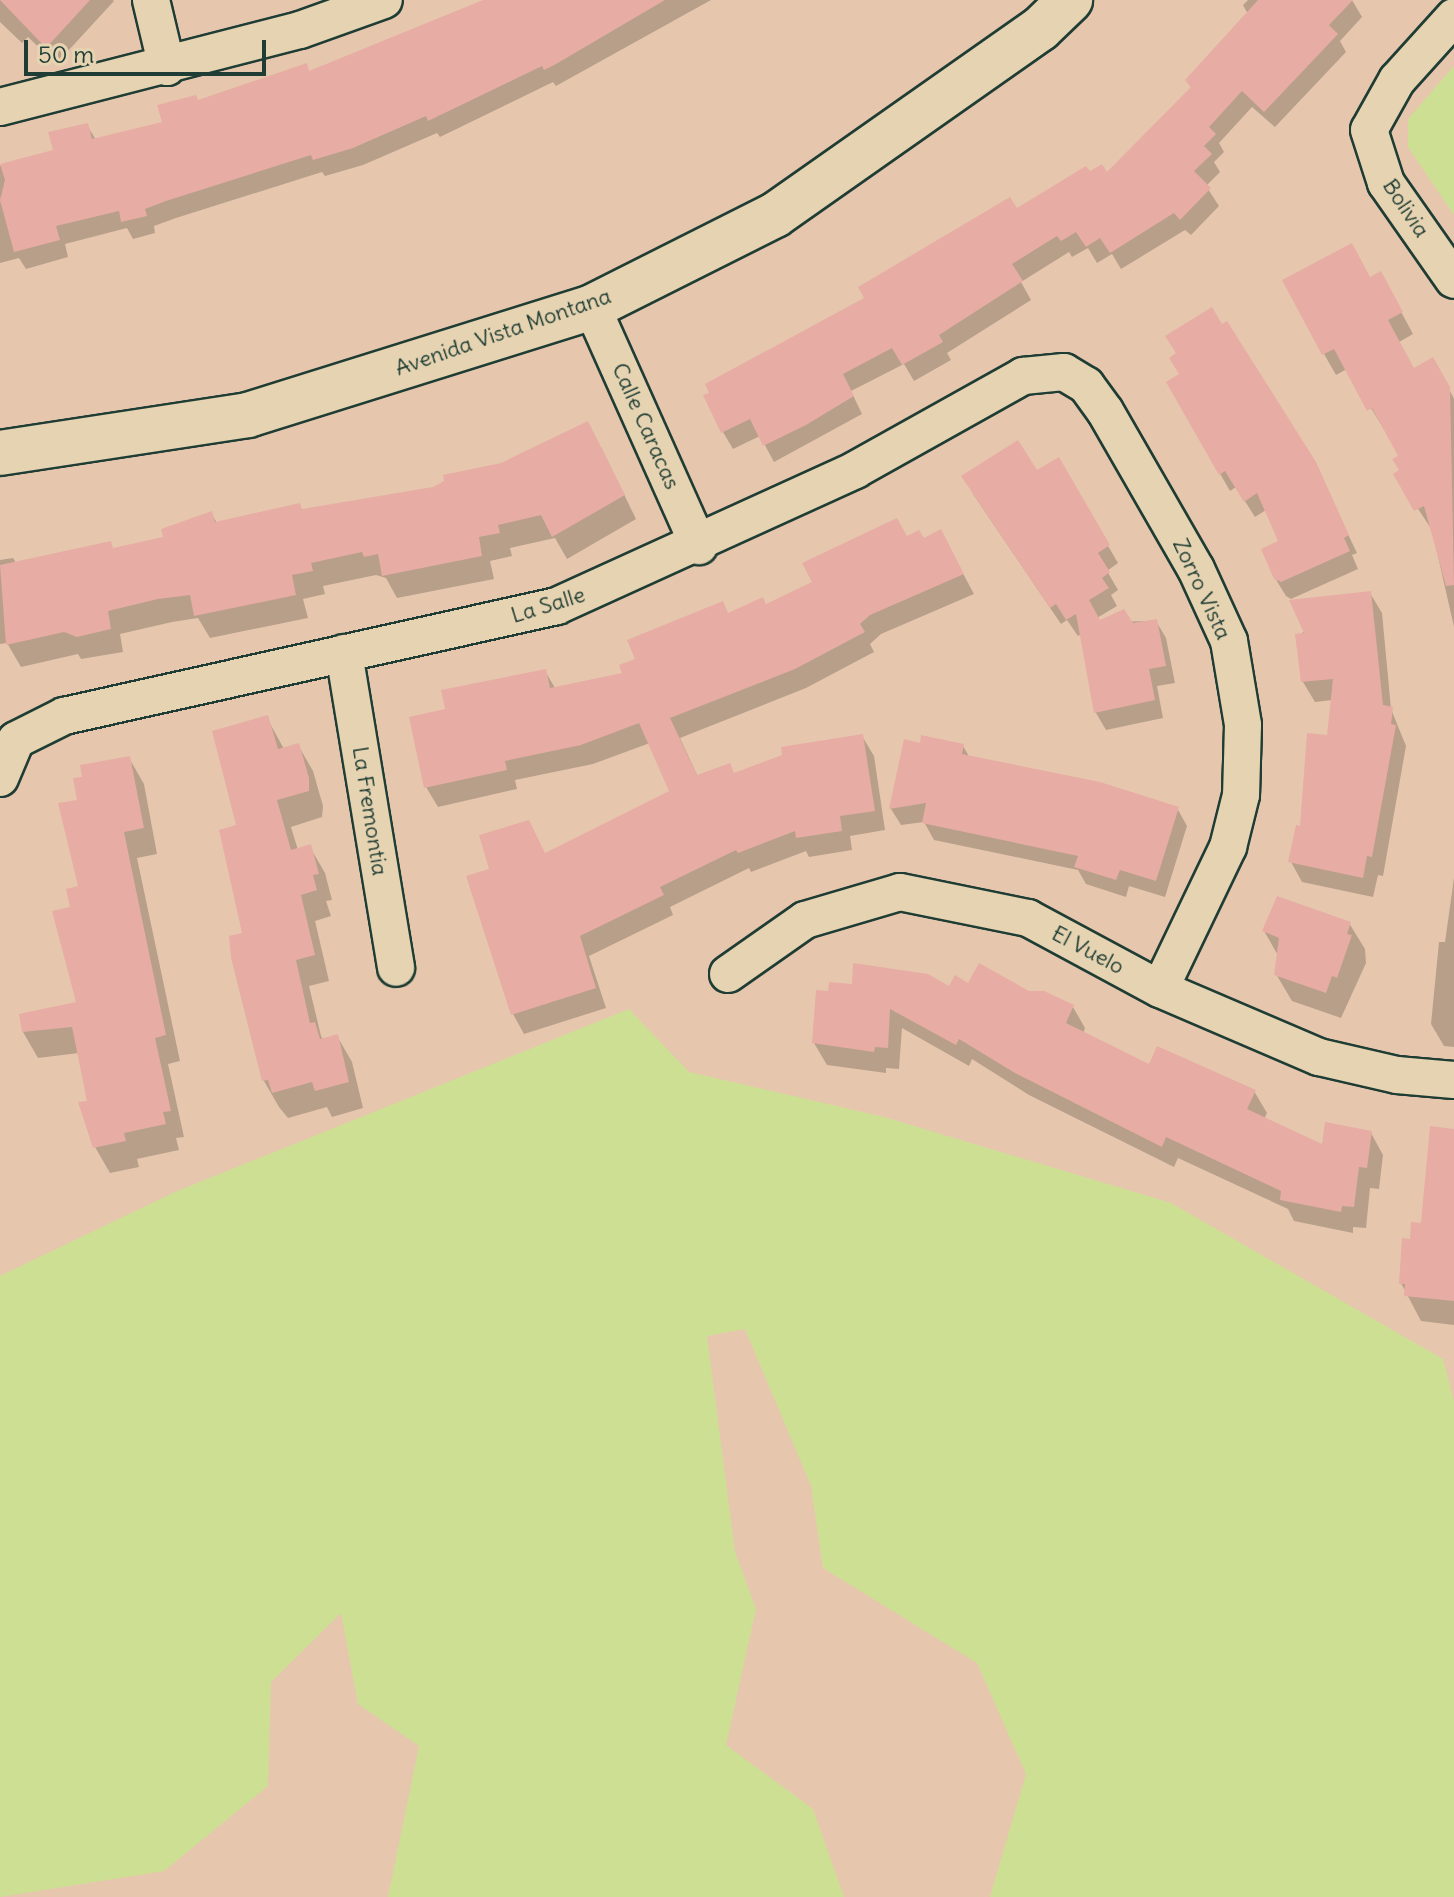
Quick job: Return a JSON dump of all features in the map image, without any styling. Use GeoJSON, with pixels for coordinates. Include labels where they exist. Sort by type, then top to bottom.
{"type":"FeatureCollection","features":[{"type":"Feature","properties":{"kind":"street"},"geometry":{"type":"LineString","coordinates":[[151,0],[167,67]]}},
{"type":"Feature","properties":{"kind":"street"},"geometry":{"type":"LineString","coordinates":[[0,107],[167,67],[296,15],[384,0]]}},
{"type":"Feature","properties":{"kind":"street","name":"Avenida Vista Montana"},"geometry":{"type":"LineString","coordinates":[[0,453],[248,415],[592,307],[775,215],[1040,29],[1070,0]]}},
{"type":"Feature","properties":{"kind":"street","name":"Bolivia"},"geometry":{"type":"LineString","coordinates":[[1454,17],[1397,80],[1369,130],[1386,183],[1454,280]]}},
{"type":"Feature","properties":{"kind":"street","name":"Calle Caracas"},"geometry":{"type":"LineString","coordinates":[[592,307],[699,546]]}},
{"type":"Feature","properties":{"kind":"street","name":"La Salle"},"geometry":{"type":"LineString","coordinates":[[0,778],[16,740],[64,716],[557,606],[699,546],[855,470],[1023,376],[1043,371]]}},
{"type":"Feature","properties":{"kind":"street","name":"Zorro Vista"},"geometry":{"type":"LineString","coordinates":[[1043,371],[1064,372],[1086,385],[1105,411],[1196,569],[1229,641],[1243,725],[1241,795],[1228,847],[1160,989]]}},
{"type":"Feature","properties":{"kind":"street","name":"La Fremontia"},"geometry":{"type":"LineString","coordinates":[[344,653],[396,968]]}},
{"type":"Feature","properties":{"kind":"street","name":"El Vuelo"},"geometry":{"type":"LineString","coordinates":[[728,974],[805,920],[900,892],[1028,918],[1160,989],[1319,1057],[1397,1075],[1454,1080]]}},
{"type":"Feature","properties":{"kind":"green space"},"geometry":{"type":"Polygon","coordinates":[[[1454,66],[1454,215],[1408,147],[1408,119],[1454,66]]]}},
{"type":"Feature","properties":{"kind":"green space"},"geometry":{"type":"Polygon","coordinates":[[[629,1009],[689,1072],[884,1117],[1171,1203],[1443,1359],[1454,1402],[1454,1897],[990,1897],[1026,1774],[977,1663],[823,1568],[811,1486],[745,1329],[707,1336],[735,1552],[756,1609],[726,1745],[813,1809],[844,1897],[388,1897],[419,1746],[358,1704],[341,1613],[271,1682],[268,1786],[164,1871],[0,1897],[0,1276],[175,1192],[629,1009]]]}},
{"type":"Feature","properties":{"kind":"building"},"geometry":{"type":"Polygon","coordinates":[[[0,0],[90,0],[46,48],[0,0]]]}},
{"type":"Feature","properties":{"kind":"building"},"geometry":{"type":"Polygon","coordinates":[[[483,0],[665,0],[556,64],[544,70],[542,66],[428,121],[426,116],[353,148],[313,160],[311,155],[166,201],[145,209],[147,216],[121,222],[119,211],[56,226],[60,240],[14,252],[0,200],[5,180],[0,164],[53,150],[48,132],[88,123],[92,139],[162,122],[157,105],[196,95],[198,100],[307,63],[309,71],[483,0]]]}},
{"type":"Feature","properties":{"kind":"building"},"geometry":{"type":"Polygon","coordinates":[[[1258,0],[1353,0],[1329,25],[1338,34],[1264,112],[1242,91],[1209,127],[1216,134],[1204,146],[1212,154],[1194,171],[1211,188],[1180,220],[1174,213],[1110,253],[1100,238],[1086,247],[1076,232],[1061,241],[1057,236],[1012,264],[1023,281],[939,335],[943,342],[902,365],[892,348],[843,374],[854,396],[806,425],[763,446],[750,419],[721,433],[703,395],[709,393],[705,384],[864,298],[858,287],[1010,197],[1017,208],[1086,166],[1090,171],[1102,164],[1107,172],[1191,87],[1185,80],[1258,0]]]}},
{"type":"Feature","properties":{"kind":"building"},"geometry":{"type":"Polygon","coordinates":[[[1352,243],[1370,277],[1381,271],[1403,312],[1388,320],[1414,368],[1433,357],[1450,387],[1454,585],[1446,586],[1424,506],[1414,511],[1393,474],[1399,470],[1392,459],[1398,456],[1372,408],[1367,411],[1334,349],[1322,355],[1282,280],[1352,243]]]}},
{"type":"Feature","properties":{"kind":"building"},"geometry":{"type":"Polygon","coordinates":[[[1212,307],[1222,324],[1227,321],[1316,462],[1349,535],[1344,538],[1350,551],[1281,582],[1274,579],[1261,549],[1278,541],[1257,493],[1244,502],[1225,471],[1219,475],[1166,382],[1179,374],[1169,358],[1176,353],[1165,336],[1212,307]]]}},
{"type":"Feature","properties":{"kind":"building"},"geometry":{"type":"Polygon","coordinates":[[[588,421],[625,495],[552,537],[541,515],[498,525],[500,533],[479,537],[482,556],[382,576],[378,554],[364,557],[362,552],[311,563],[313,571],[292,575],[296,595],[194,616],[190,595],[158,599],[108,611],[111,629],[77,637],[64,632],[6,645],[0,565],[111,541],[113,548],[163,537],[161,529],[212,511],[215,522],[300,503],[302,509],[433,487],[444,481],[443,475],[501,463],[588,421]]]}},
{"type":"Feature","properties":{"kind":"building"},"geometry":{"type":"Polygon","coordinates":[[[1018,440],[1037,470],[1059,457],[1110,545],[1098,553],[1110,572],[1102,578],[1109,588],[1089,600],[1100,620],[1124,609],[1133,623],[1157,619],[1166,666],[1149,669],[1155,700],[1094,713],[1076,614],[1066,620],[1056,604],[1050,608],[961,476],[1018,440]]]}},
{"type":"Feature","properties":{"kind":"building"},"geometry":{"type":"Polygon","coordinates":[[[897,518],[907,536],[919,530],[924,538],[941,529],[964,574],[870,615],[860,624],[865,632],[795,669],[670,718],[697,775],[730,763],[734,773],[782,755],[781,747],[863,734],[875,811],[840,816],[842,831],[796,838],[795,831],[738,853],[736,850],[660,887],[664,895],[580,936],[596,988],[511,1015],[466,876],[489,869],[479,835],[529,820],[545,853],[669,791],[639,723],[581,745],[505,761],[507,770],[424,788],[409,717],[445,709],[441,690],[546,669],[550,688],[622,673],[619,665],[635,659],[627,640],[723,601],[728,613],[763,597],[766,604],[812,582],[802,563],[897,518]]]}},
{"type":"Feature","properties":{"kind":"building"},"geometry":{"type":"Polygon","coordinates":[[[1371,591],[1383,705],[1393,707],[1391,724],[1396,725],[1372,857],[1367,856],[1363,878],[1288,862],[1296,825],[1300,826],[1307,733],[1327,735],[1333,679],[1301,682],[1295,634],[1304,633],[1289,600],[1371,591]]]}},
{"type":"Feature","properties":{"kind":"building"},"geometry":{"type":"Polygon","coordinates":[[[268,715],[278,749],[299,743],[309,778],[309,791],[277,800],[291,850],[311,844],[319,874],[313,875],[317,890],[301,895],[315,955],[296,960],[310,1023],[315,1022],[320,1039],[338,1034],[349,1082],[315,1091],[312,1082],[272,1093],[268,1080],[262,1081],[231,958],[229,936],[242,933],[219,830],[236,825],[212,731],[268,715]]]}},
{"type":"Feature","properties":{"kind":"building"},"geometry":{"type":"Polygon","coordinates":[[[921,735],[964,744],[962,754],[1100,782],[1179,807],[1156,881],[1120,870],[1116,880],[1074,867],[1078,856],[922,823],[926,803],[889,809],[904,739],[920,743],[921,735]]]}},
{"type":"Feature","properties":{"kind":"building"},"geometry":{"type":"Polygon","coordinates":[[[130,756],[144,828],[124,832],[166,1035],[155,1038],[171,1111],[163,1112],[166,1124],[124,1133],[126,1141],[93,1148],[78,1102],[87,1101],[72,1027],[22,1032],[19,1014],[76,1002],[52,911],[70,907],[66,889],[78,886],[58,803],[77,800],[73,778],[82,777],[80,765],[130,756]]]}},
{"type":"Feature","properties":{"kind":"building"},"geometry":{"type":"Polygon","coordinates":[[[1277,896],[1351,922],[1347,934],[1352,935],[1337,978],[1332,976],[1326,993],[1274,975],[1279,938],[1262,931],[1277,896]]]}},
{"type":"Feature","properties":{"kind":"building"},"geometry":{"type":"Polygon","coordinates":[[[853,963],[928,974],[949,986],[955,975],[968,983],[979,963],[1029,991],[1044,991],[1074,1005],[1066,1023],[1149,1064],[1157,1046],[1256,1090],[1247,1109],[1322,1144],[1325,1122],[1372,1131],[1367,1168],[1359,1167],[1354,1207],[1342,1206],[1341,1212],[1280,1200],[1281,1191],[1166,1137],[1162,1147],[1015,1073],[959,1039],[956,1045],[890,1009],[888,1048],[875,1047],[874,1052],[812,1043],[816,990],[828,991],[829,982],[852,984],[853,963]]]}},
{"type":"Feature","properties":{"kind":"building"},"geometry":{"type":"Polygon","coordinates":[[[1430,1126],[1454,1129],[1454,1301],[1404,1296],[1405,1284],[1399,1284],[1402,1238],[1410,1239],[1411,1222],[1421,1223],[1430,1126]]]}}]}
